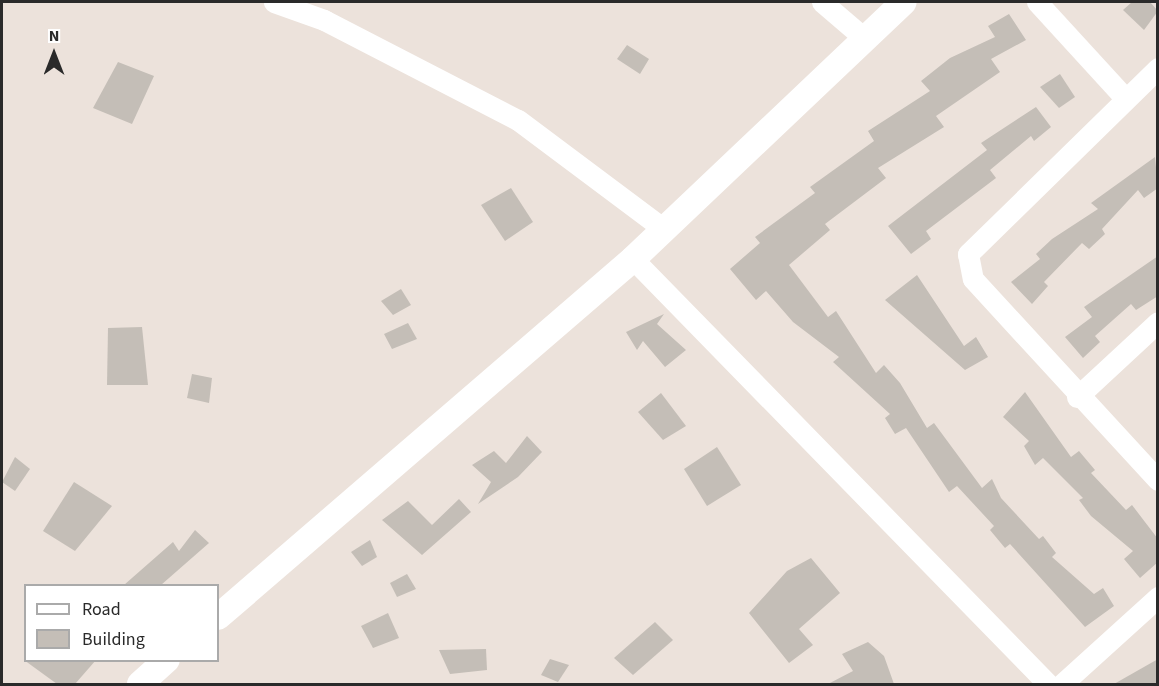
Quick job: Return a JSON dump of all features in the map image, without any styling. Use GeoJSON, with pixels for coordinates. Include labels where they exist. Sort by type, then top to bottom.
{"type":"FeatureCollection","features":[{"type":"Feature","properties":{"kind":"street"},"geometry":{"type":"LineString","coordinates":[[274,2],[324,20],[518,120],[661,227]]}},
{"type":"Feature","properties":{"kind":"street"},"geometry":{"type":"LineString","coordinates":[[822,2],[864,38]]}},
{"type":"Feature","properties":{"kind":"street"},"geometry":{"type":"LineString","coordinates":[[219,616],[633,259],[661,227],[904,2]]}},
{"type":"Feature","properties":{"kind":"street"},"geometry":{"type":"LineString","coordinates":[[1037,2],[1125,98]]}},
{"type":"Feature","properties":{"kind":"street"},"geometry":{"type":"LineString","coordinates":[[1158,68],[968,254],[973,279],[1077,397],[1158,480]]}},
{"type":"Feature","properties":{"kind":"street"},"geometry":{"type":"LineString","coordinates":[[633,259],[1048,684]]}},
{"type":"Feature","properties":{"kind":"street"},"geometry":{"type":"LineString","coordinates":[[1077,397],[1158,321]]}},
{"type":"Feature","properties":{"kind":"street"},"geometry":{"type":"LineString","coordinates":[[1062,684],[1158,597]]}},
{"type":"Feature","properties":{"kind":"street"},"geometry":{"type":"LineString","coordinates":[[140,684],[165,662]]}},
{"type":"Feature","properties":{"kind":"building"},"geometry":{"type":"Polygon","coordinates":[[[1132,2],[1150,2],[1158,11],[1144,30],[1123,10],[1132,2]]]}},
{"type":"Feature","properties":{"kind":"building"},"geometry":{"type":"Polygon","coordinates":[[[1009,14],[1026,40],[991,59],[1000,72],[936,116],[944,127],[878,168],[886,178],[825,224],[830,230],[789,265],[828,317],[836,311],[876,373],[884,365],[900,383],[927,428],[934,423],[982,488],[992,479],[1001,498],[1039,539],[1043,536],[1056,553],[1052,557],[1094,594],[1103,588],[1114,606],[1085,627],[1010,544],[1005,548],[990,530],[994,526],[957,486],[949,492],[906,428],[895,434],[885,418],[890,414],[833,362],[839,357],[793,322],[766,291],[756,300],[730,269],[760,243],[755,237],[815,193],[810,187],[874,141],[868,131],[930,91],[921,81],[950,58],[995,37],[988,26],[1009,14]]]}},
{"type":"Feature","properties":{"kind":"building"},"geometry":{"type":"Polygon","coordinates":[[[627,45],[649,59],[640,74],[617,59],[627,45]]]}},
{"type":"Feature","properties":{"kind":"building"},"geometry":{"type":"Polygon","coordinates":[[[118,62],[154,76],[132,124],[93,108],[118,62]]]}},
{"type":"Feature","properties":{"kind":"building"},"geometry":{"type":"Polygon","coordinates":[[[1060,74],[1075,97],[1059,108],[1040,87],[1060,74]]]}},
{"type":"Feature","properties":{"kind":"building"},"geometry":{"type":"Polygon","coordinates":[[[1036,107],[1051,127],[1034,141],[1031,136],[990,170],[996,178],[926,231],[931,239],[911,254],[888,226],[987,150],[981,143],[1036,107]]]}},
{"type":"Feature","properties":{"kind":"building"},"geometry":{"type":"Polygon","coordinates":[[[1155,157],[1158,188],[1144,198],[1138,190],[1102,229],[1105,234],[1089,249],[1082,243],[1044,282],[1048,286],[1032,304],[1011,282],[1040,259],[1036,254],[1052,239],[1098,209],[1091,203],[1155,157]]]}},
{"type":"Feature","properties":{"kind":"building"},"geometry":{"type":"Polygon","coordinates":[[[511,188],[533,222],[505,241],[481,205],[511,188]]]}},
{"type":"Feature","properties":{"kind":"building"},"geometry":{"type":"Polygon","coordinates":[[[1158,256],[1158,296],[1136,310],[1131,304],[1095,336],[1100,342],[1083,358],[1065,337],[1092,317],[1084,307],[1158,256]]]}},
{"type":"Feature","properties":{"kind":"building"},"geometry":{"type":"Polygon","coordinates":[[[917,275],[964,346],[976,337],[988,357],[965,370],[885,300],[917,275]]]}},
{"type":"Feature","properties":{"kind":"building"},"geometry":{"type":"Polygon","coordinates":[[[401,289],[411,305],[393,315],[381,301],[401,289]]]}},
{"type":"Feature","properties":{"kind":"building"},"geometry":{"type":"Polygon","coordinates":[[[664,314],[657,324],[686,350],[665,367],[643,341],[637,350],[626,332],[664,314]]]}},
{"type":"Feature","properties":{"kind":"building"},"geometry":{"type":"Polygon","coordinates":[[[408,323],[417,339],[392,349],[384,334],[408,323]]]}},
{"type":"Feature","properties":{"kind":"building"},"geometry":{"type":"Polygon","coordinates":[[[142,327],[148,385],[107,385],[108,328],[142,327]]]}},
{"type":"Feature","properties":{"kind":"building"},"geometry":{"type":"Polygon","coordinates":[[[192,374],[212,378],[209,403],[187,398],[192,374]]]}},
{"type":"Feature","properties":{"kind":"building"},"geometry":{"type":"Polygon","coordinates":[[[1025,392],[1071,457],[1079,451],[1095,470],[1091,473],[1126,510],[1132,505],[1158,539],[1158,562],[1140,578],[1124,559],[1133,551],[1091,516],[1079,500],[1083,498],[1043,458],[1035,465],[1024,446],[1029,441],[1003,417],[1025,392]]]}},
{"type":"Feature","properties":{"kind":"building"},"geometry":{"type":"Polygon","coordinates":[[[661,393],[686,426],[663,440],[638,412],[661,393]]]}},
{"type":"Feature","properties":{"kind":"building"},"geometry":{"type":"Polygon","coordinates":[[[527,436],[542,452],[518,477],[478,504],[491,482],[472,465],[494,451],[506,463],[527,436]]]}},
{"type":"Feature","properties":{"kind":"building"},"geometry":{"type":"Polygon","coordinates":[[[717,447],[741,485],[707,506],[684,469],[717,447]]]}},
{"type":"Feature","properties":{"kind":"building"},"geometry":{"type":"Polygon","coordinates":[[[15,457],[30,469],[15,491],[2,482],[15,457]]]}},
{"type":"Feature","properties":{"kind":"building"},"geometry":{"type":"Polygon","coordinates":[[[74,482],[112,506],[75,551],[43,531],[74,482]]]}},
{"type":"Feature","properties":{"kind":"building"},"geometry":{"type":"Polygon","coordinates":[[[459,499],[471,512],[422,555],[382,520],[408,501],[432,525],[459,499]]]}},
{"type":"Feature","properties":{"kind":"building"},"geometry":{"type":"Polygon","coordinates":[[[195,530],[209,543],[162,584],[125,584],[173,542],[179,551],[195,530]]]}},
{"type":"Feature","properties":{"kind":"building"},"geometry":{"type":"Polygon","coordinates":[[[370,540],[377,557],[362,566],[351,552],[370,540]]]}},
{"type":"Feature","properties":{"kind":"building"},"geometry":{"type":"Polygon","coordinates":[[[811,558],[840,593],[799,629],[813,645],[789,663],[749,613],[787,571],[811,558]]]}},
{"type":"Feature","properties":{"kind":"building"},"geometry":{"type":"Polygon","coordinates":[[[407,574],[416,589],[397,597],[390,583],[407,574]]]}},
{"type":"Feature","properties":{"kind":"building"},"geometry":{"type":"Polygon","coordinates":[[[388,613],[399,638],[373,648],[361,626],[388,613]]]}},
{"type":"Feature","properties":{"kind":"building"},"geometry":{"type":"Polygon","coordinates":[[[655,622],[673,640],[633,675],[614,658],[655,622]]]}},
{"type":"Feature","properties":{"kind":"building"},"geometry":{"type":"Polygon","coordinates":[[[868,642],[884,656],[894,684],[828,684],[853,671],[842,654],[868,642]]]}},
{"type":"Feature","properties":{"kind":"building"},"geometry":{"type":"Polygon","coordinates":[[[486,649],[487,670],[450,674],[439,650],[486,649]]]}},
{"type":"Feature","properties":{"kind":"building"},"geometry":{"type":"Polygon","coordinates":[[[550,659],[569,665],[558,682],[541,675],[550,659]]]}},
{"type":"Feature","properties":{"kind":"building"},"geometry":{"type":"Polygon","coordinates":[[[1158,659],[1158,684],[1114,684],[1158,659]]]}},
{"type":"Feature","properties":{"kind":"building"},"geometry":{"type":"Polygon","coordinates":[[[27,662],[94,662],[75,684],[57,684],[27,662]]]}}]}
